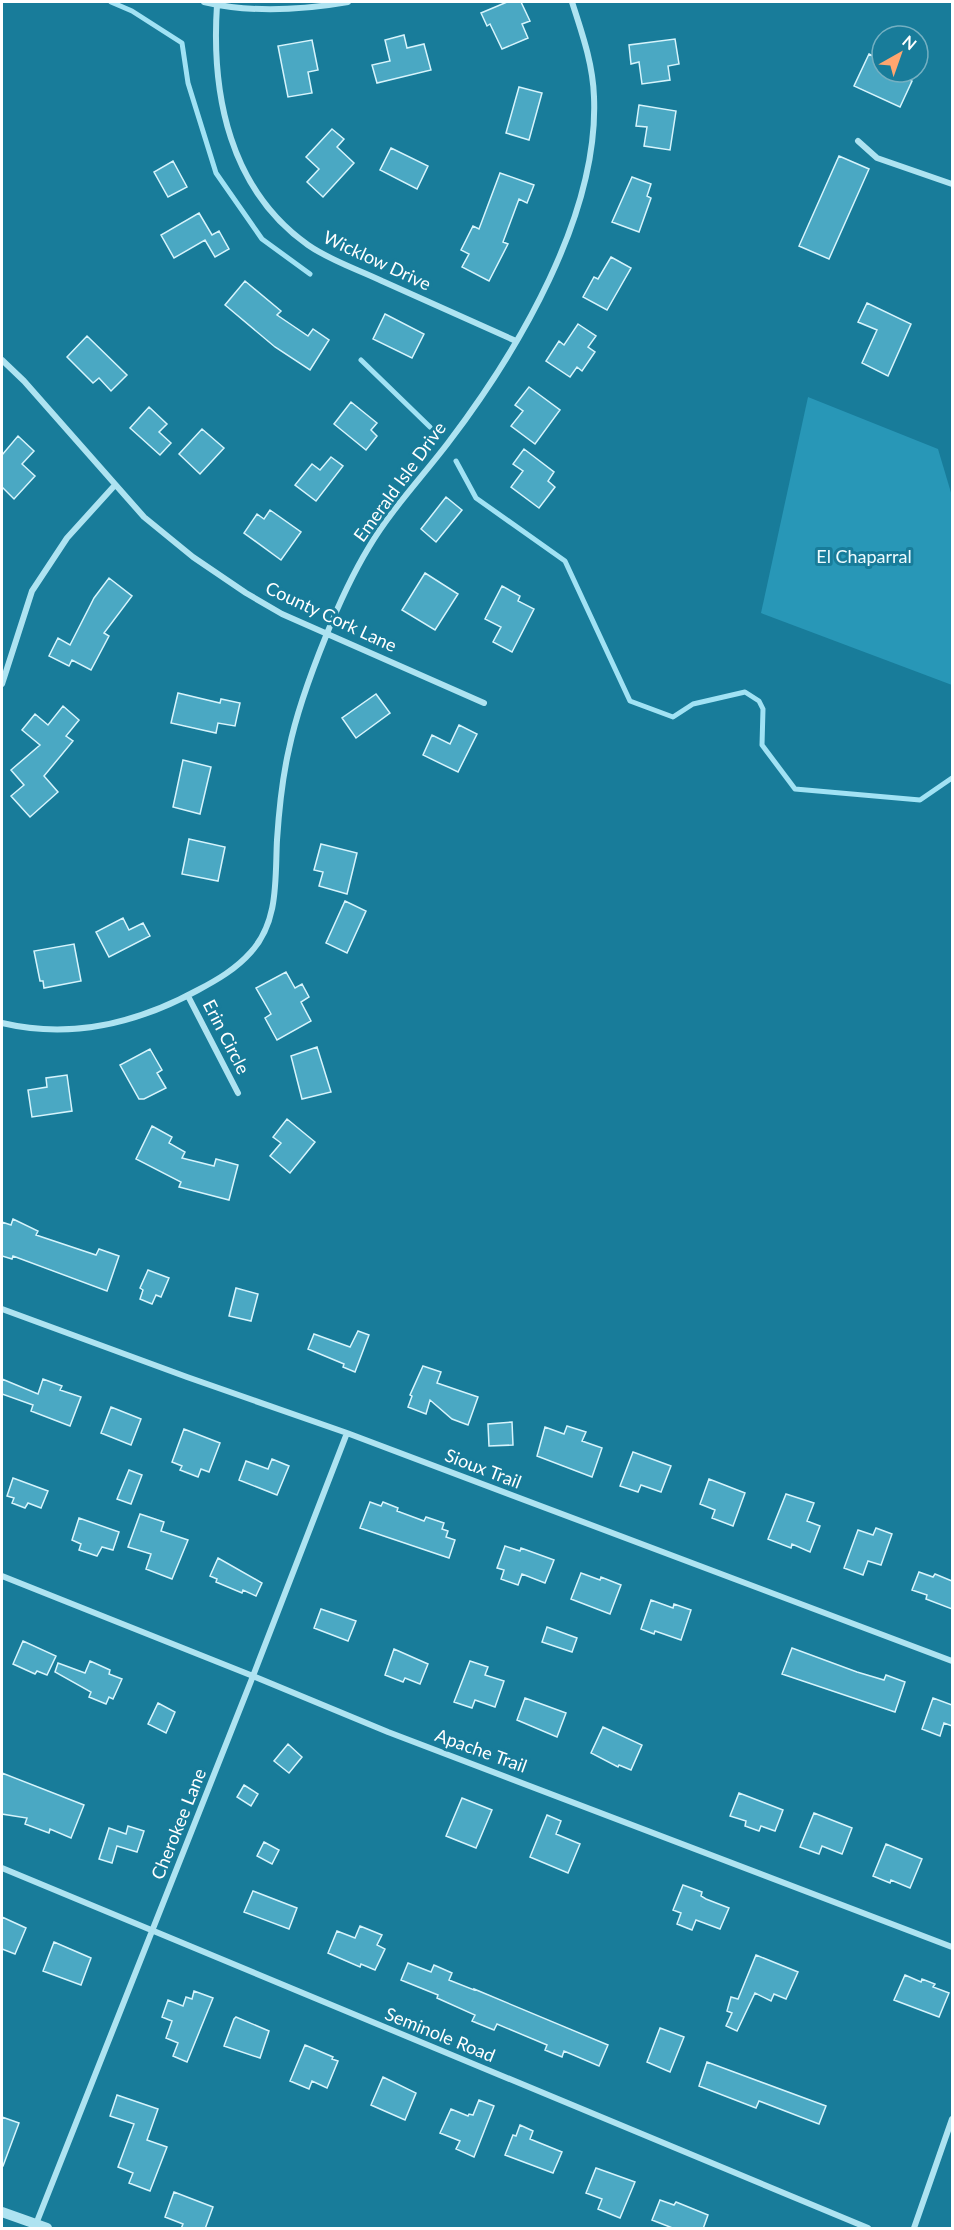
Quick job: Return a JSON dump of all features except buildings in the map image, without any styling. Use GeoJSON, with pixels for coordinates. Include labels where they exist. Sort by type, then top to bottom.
{"type":"FeatureCollection","features":[{"type":"Feature","properties":{"kind":"street"},"geometry":{"type":"LineString","coordinates":[[204,2],[268,9],[348,2]]}},
{"type":"Feature","properties":{"kind":"street","name":"Emerald Isle Drive"},"geometry":{"type":"LineString","coordinates":[[2,1023],[46,1030],[89,1029],[131,1019],[188,996],[237,966],[254,950],[269,923],[275,901],[277,838],[289,748],[304,694],[327,634],[350,582],[369,547],[450,440],[516,341],[541,295],[570,228],[583,188],[593,141],[594,95],[587,48],[572,2]]}},
{"type":"Feature","properties":{"kind":"street","name":"Wicklow Drive"},"geometry":{"type":"LineString","coordinates":[[217,4],[215,30],[218,83],[229,135],[237,160],[275,216],[291,231],[328,257],[516,341]]}},
{"type":"Feature","properties":{"kind":"street"},"geometry":{"type":"LineString","coordinates":[[858,141],[877,158],[952,184]]}},
{"type":"Feature","properties":{"kind":"street","name":"County Cork Lane"},"geometry":{"type":"LineString","coordinates":[[2,360],[24,381],[144,517],[193,557],[282,614],[484,703]]}},
{"type":"Feature","properties":{"kind":"street"},"geometry":{"type":"LineString","coordinates":[[2,684],[32,591],[67,538],[115,485]]}},
{"type":"Feature","properties":{"kind":"street","name":"Erin Circle"},"geometry":{"type":"LineString","coordinates":[[188,996],[238,1093]]}},
{"type":"Feature","properties":{"kind":"street","name":"Sioux Trail"},"geometry":{"type":"LineString","coordinates":[[2,1309],[347,1433],[952,1661]]}},
{"type":"Feature","properties":{"kind":"street","name":"Cherokee Lane"},"geometry":{"type":"LineString","coordinates":[[36,2224],[347,1433]]}},
{"type":"Feature","properties":{"kind":"street","name":"Apache Trail"},"geometry":{"type":"LineString","coordinates":[[2,1576],[388,1732],[952,1947]]}},
{"type":"Feature","properties":{"kind":"street","name":"Seminole Road"},"geometry":{"type":"LineString","coordinates":[[2,1868],[868,2229]]}},
{"type":"Feature","properties":{"kind":"street"},"geometry":{"type":"LineString","coordinates":[[914,2229],[952,2119]]}},
{"type":"Feature","properties":{"kind":"street"},"geometry":{"type":"LineString","coordinates":[[2,2212],[47,2229]]}},
{"type":"Feature","properties":{"kind":"green space","name":"El Chaparral"},"geometry":{"type":"Polygon","coordinates":[[[808,397],[938,449],[952,496],[952,685],[761,613],[808,397]]]}},
{"type":"Feature","properties":{"kind":"waterway"},"geometry":{"type":"LineString","coordinates":[[111,2],[132,11],[182,43],[188,83],[216,173],[262,239],[310,274]]}},
{"type":"Feature","properties":{"kind":"waterway"},"geometry":{"type":"LineString","coordinates":[[361,360],[430,427]]}},
{"type":"Feature","properties":{"kind":"waterway"},"geometry":{"type":"LineString","coordinates":[[456,461],[476,498],[565,561],[630,701],[673,717],[693,704],[745,692],[759,701],[763,709],[762,745],[795,789],[920,800],[952,778]]}}]}
